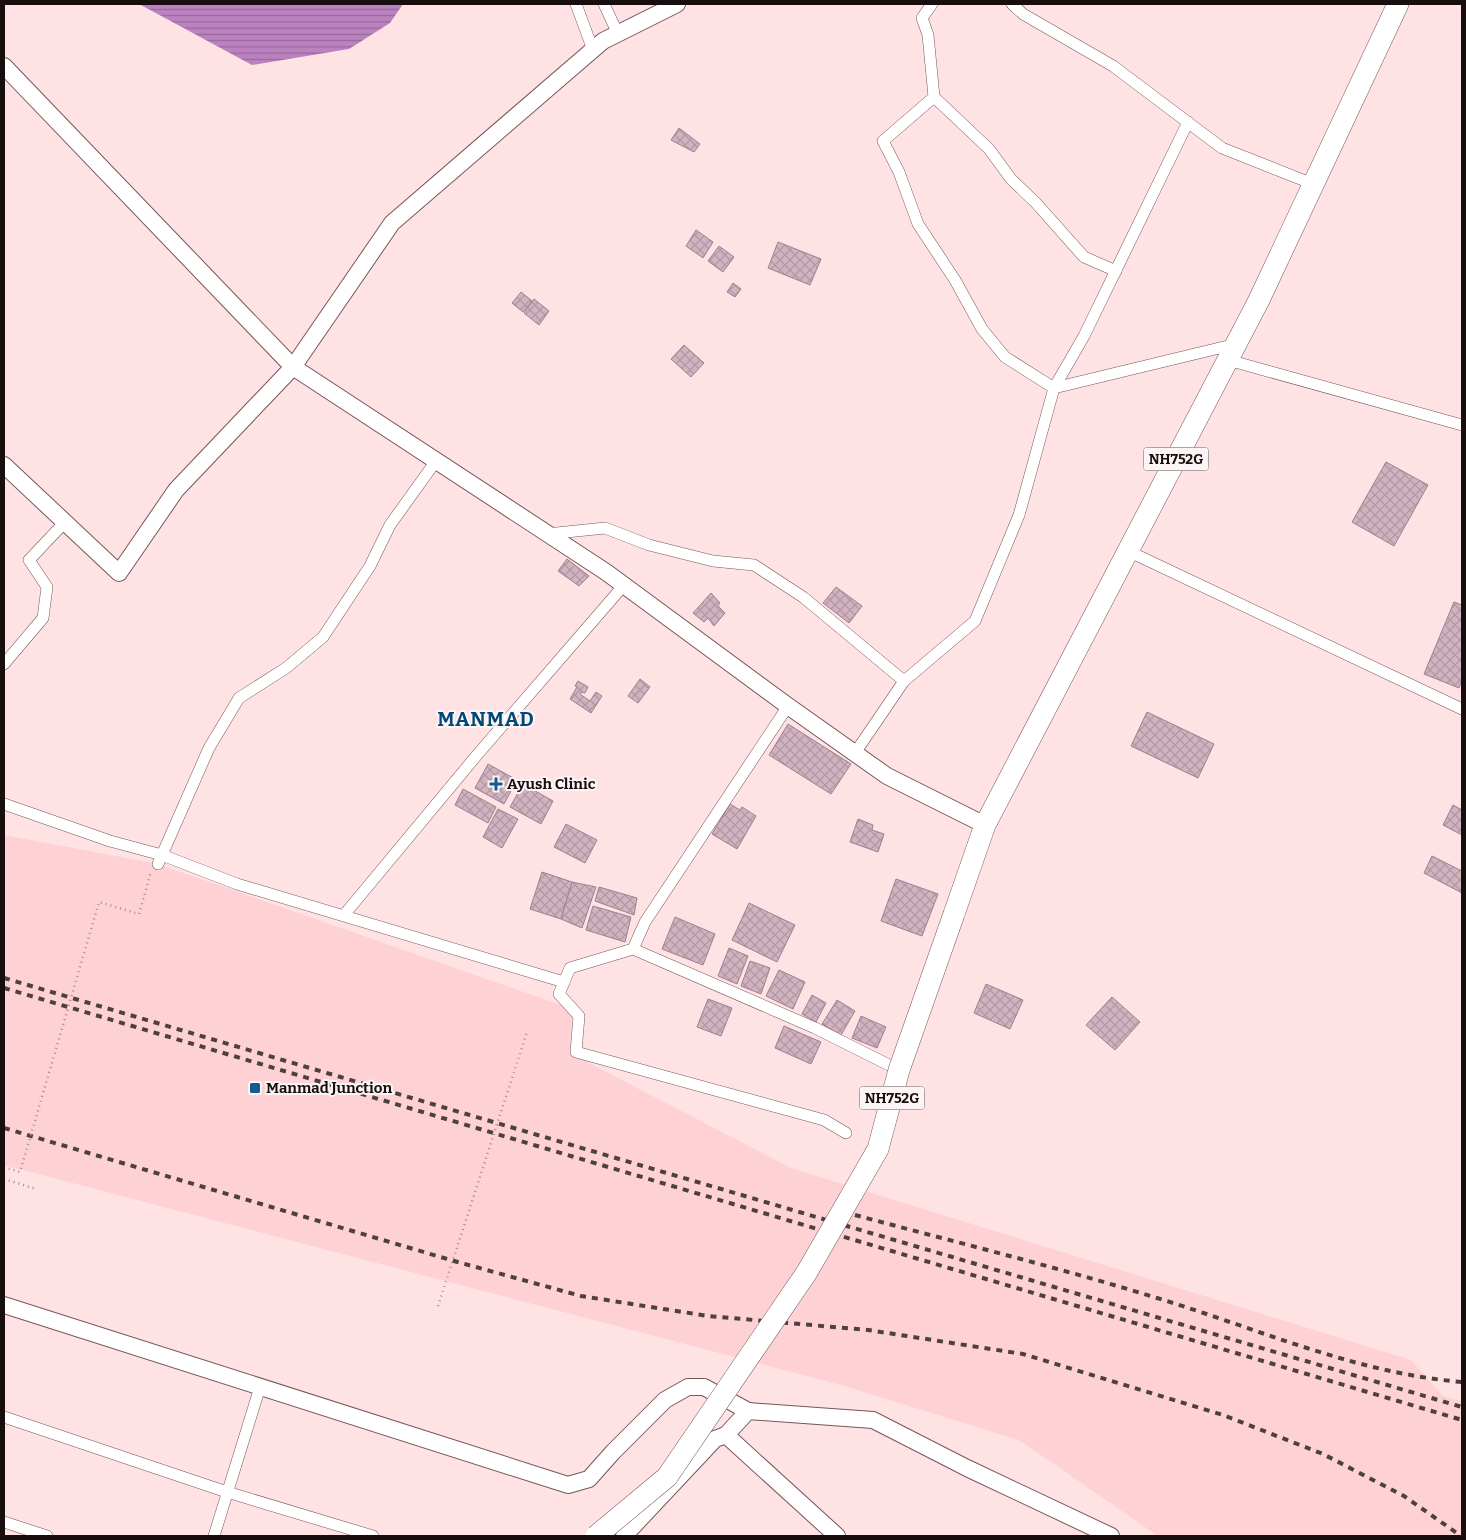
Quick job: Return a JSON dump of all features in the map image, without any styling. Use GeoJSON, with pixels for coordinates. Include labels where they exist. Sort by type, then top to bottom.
{"type":"FeatureCollection","features":[{"type":"Feature","properties":{"kind":"highway","name":"NH752G"},"geometry":{"type":"LineString","coordinates":[[596,1536],[668,1477],[807,1272],[878,1149],[899,1070],[985,825],[1232,352],[1398,4]]}},
{"type":"Feature","properties":{"kind":"street"},"geometry":{"type":"LineString","coordinates":[[576,4],[592,50]]}},
{"type":"Feature","properties":{"kind":"street"},"geometry":{"type":"LineString","coordinates":[[604,4],[618,34]]}},
{"type":"Feature","properties":{"kind":"street"},"geometry":{"type":"LineString","coordinates":[[4,466],[119,573],[176,490],[293,367],[392,223],[603,41],[677,4]]}},
{"type":"Feature","properties":{"kind":"street"},"geometry":{"type":"LineString","coordinates":[[932,4],[922,18],[928,35],[934,97],[989,149],[1011,179],[1036,203],[1084,257],[1116,271]]}},
{"type":"Feature","properties":{"kind":"street"},"geometry":{"type":"LineString","coordinates":[[1012,4],[1023,14],[1113,66],[1222,148],[1313,184]]}},
{"type":"Feature","properties":{"kind":"street"},"geometry":{"type":"LineString","coordinates":[[4,66],[293,367],[624,586],[887,776],[985,825]]}},
{"type":"Feature","properties":{"kind":"street"},"geometry":{"type":"LineString","coordinates":[[934,97],[883,141],[899,172],[918,224],[955,280],[982,329],[1005,357],[1054,388],[1232,352],[1462,425]]}},
{"type":"Feature","properties":{"kind":"street"},"geometry":{"type":"LineString","coordinates":[[855,753],[904,681],[975,621],[1019,515],[1054,388],[1084,336],[1188,122]]}},
{"type":"Feature","properties":{"kind":"street"},"geometry":{"type":"LineString","coordinates":[[157,864],[209,748],[239,698],[286,668],[322,638],[370,566],[390,525],[436,461]]}},
{"type":"Feature","properties":{"kind":"street"},"geometry":{"type":"LineString","coordinates":[[4,664],[43,618],[47,587],[29,560],[65,522]]}},
{"type":"Feature","properties":{"kind":"street"},"geometry":{"type":"LineString","coordinates":[[548,534],[604,528],[649,545],[704,559],[754,565],[803,597],[904,681]]}},
{"type":"Feature","properties":{"kind":"street"},"geometry":{"type":"LineString","coordinates":[[1128,551],[1462,709]]}},
{"type":"Feature","properties":{"kind":"street"},"geometry":{"type":"LineString","coordinates":[[344,916],[476,755],[624,586]]}},
{"type":"Feature","properties":{"kind":"street"},"geometry":{"type":"LineString","coordinates":[[633,948],[645,922],[788,706]]}},
{"type":"Feature","properties":{"kind":"street"},"geometry":{"type":"LineString","coordinates":[[4,804],[110,841],[157,864],[237,884],[564,982]]}},
{"type":"Feature","properties":{"kind":"street"},"geometry":{"type":"LineString","coordinates":[[846,1133],[824,1120],[576,1052],[579,1016],[559,994],[570,968],[633,948],[815,1028],[899,1070]]}},
{"type":"Feature","properties":{"kind":"street"},"geometry":{"type":"LineString","coordinates":[[5,1308],[568,1485],[589,1479],[665,1400],[688,1387],[704,1387],[748,1411],[873,1420],[966,1468],[1111,1536]]}},
{"type":"Feature","properties":{"kind":"street"},"geometry":{"type":"LineString","coordinates":[[214,1536],[260,1387]]}},
{"type":"Feature","properties":{"kind":"street"},"geometry":{"type":"LineString","coordinates":[[624,1536],[714,1439],[726,1436],[748,1411]]}},
{"type":"Feature","properties":{"kind":"street"},"geometry":{"type":"LineString","coordinates":[[4,1417],[228,1492],[373,1536]]}},
{"type":"Feature","properties":{"kind":"street"},"geometry":{"type":"LineString","coordinates":[[726,1436],[837,1536]]}},
{"type":"Feature","properties":{"kind":"street"},"geometry":{"type":"LineString","coordinates":[[4,1522],[47,1536]]}},
{"type":"Feature","properties":{"kind":"path"},"geometry":{"type":"LineString","coordinates":[[4,1167],[20,1172],[99,902],[139,914],[157,864]]}},
{"type":"Feature","properties":{"kind":"path"},"geometry":{"type":"LineString","coordinates":[[438,1306],[527,1032]]}},
{"type":"Feature","properties":{"kind":"path"},"geometry":{"type":"LineString","coordinates":[[4,1179],[36,1189]]}},
{"type":"Feature","properties":{"kind":"shaded area"},"geometry":{"type":"Polygon","coordinates":[[[139,4],[403,4],[390,23],[349,49],[252,65],[139,4]]]}},
{"type":"Feature","properties":{"kind":"shaded area"},"geometry":{"type":"Polygon","coordinates":[[[4,835],[158,864],[572,1009],[570,1053],[791,1168],[1411,1360],[1443,1396],[1462,1401],[1462,1536],[1158,1536],[1019,1440],[841,1385],[4,1165],[4,835]]]}},
{"type":"Feature","properties":{"kind":"building"},"geometry":{"type":"Polygon","coordinates":[[[679,128],[700,144],[694,152],[671,140],[679,128]]]}},
{"type":"Feature","properties":{"kind":"building"},"geometry":{"type":"Polygon","coordinates":[[[696,230],[713,242],[703,258],[686,246],[696,230]]]}},
{"type":"Feature","properties":{"kind":"building"},"geometry":{"type":"Polygon","coordinates":[[[778,242],[821,259],[810,285],[768,268],[778,242]]]}},
{"type":"Feature","properties":{"kind":"building"},"geometry":{"type":"Polygon","coordinates":[[[719,246],[734,257],[723,272],[708,261],[719,246]]]}},
{"type":"Feature","properties":{"kind":"building"},"geometry":{"type":"Polygon","coordinates":[[[733,283],[741,289],[735,297],[727,292],[733,283]]]}},
{"type":"Feature","properties":{"kind":"building"},"geometry":{"type":"Polygon","coordinates":[[[521,292],[532,301],[523,312],[512,303],[521,292]]]}},
{"type":"Feature","properties":{"kind":"building"},"geometry":{"type":"Polygon","coordinates":[[[534,299],[549,311],[539,325],[524,313],[534,299]]]}},
{"type":"Feature","properties":{"kind":"building"},"geometry":{"type":"Polygon","coordinates":[[[684,345],[704,363],[691,377],[671,359],[684,345]]]}},
{"type":"Feature","properties":{"kind":"building"},"geometry":{"type":"Polygon","coordinates":[[[1386,462],[1428,485],[1394,546],[1352,522],[1386,462]]]}},
{"type":"Feature","properties":{"kind":"building"},"geometry":{"type":"Polygon","coordinates":[[[567,559],[589,576],[579,586],[558,571],[567,559]]]}},
{"type":"Feature","properties":{"kind":"building"},"geometry":{"type":"Polygon","coordinates":[[[836,587],[862,606],[849,623],[823,603],[836,587]]]}},
{"type":"Feature","properties":{"kind":"building"},"geometry":{"type":"Polygon","coordinates":[[[711,593],[720,603],[718,606],[725,613],[714,626],[708,618],[704,622],[693,613],[711,593]]]}},
{"type":"Feature","properties":{"kind":"building"},"geometry":{"type":"Polygon","coordinates":[[[1454,602],[1462,605],[1462,680],[1459,688],[1424,674],[1454,602]]]}},
{"type":"Feature","properties":{"kind":"building"},"geometry":{"type":"Polygon","coordinates":[[[640,679],[650,687],[638,703],[628,696],[640,679]]]}},
{"type":"Feature","properties":{"kind":"building"},"geometry":{"type":"Polygon","coordinates":[[[578,681],[588,687],[585,693],[582,692],[580,694],[590,701],[596,692],[602,696],[591,713],[570,699],[577,687],[575,686],[578,681]]]}},
{"type":"Feature","properties":{"kind":"building"},"geometry":{"type":"Polygon","coordinates":[[[1147,712],[1214,744],[1198,778],[1131,746],[1147,712]]]}},
{"type":"Feature","properties":{"kind":"building"},"geometry":{"type":"Polygon","coordinates":[[[788,724],[851,764],[831,794],[769,755],[788,724]]]}},
{"type":"Feature","properties":{"kind":"building","name":"Ayush Clinic"},"geometry":{"type":"Polygon","coordinates":[[[488,764],[517,780],[504,804],[475,788],[488,764]]]}},
{"type":"Feature","properties":{"kind":"building"},"geometry":{"type":"Polygon","coordinates":[[[523,784],[553,801],[541,824],[510,807],[523,784]]]}},
{"type":"Feature","properties":{"kind":"building"},"geometry":{"type":"Polygon","coordinates":[[[463,789],[496,807],[488,823],[455,805],[463,789]]]}},
{"type":"Feature","properties":{"kind":"building"},"geometry":{"type":"Polygon","coordinates":[[[730,804],[740,810],[742,807],[756,816],[737,849],[712,834],[730,804]]]}},
{"type":"Feature","properties":{"kind":"building"},"geometry":{"type":"Polygon","coordinates":[[[1453,805],[1462,810],[1462,835],[1443,825],[1453,805]]]}},
{"type":"Feature","properties":{"kind":"building"},"geometry":{"type":"Polygon","coordinates":[[[498,809],[518,819],[502,848],[483,837],[498,809]]]}},
{"type":"Feature","properties":{"kind":"building"},"geometry":{"type":"Polygon","coordinates":[[[858,819],[873,825],[872,830],[884,834],[878,852],[850,842],[858,819]]]}},
{"type":"Feature","properties":{"kind":"building"},"geometry":{"type":"Polygon","coordinates":[[[566,824],[597,840],[585,863],[554,847],[566,824]]]}},
{"type":"Feature","properties":{"kind":"building"},"geometry":{"type":"Polygon","coordinates":[[[1432,856],[1462,871],[1462,893],[1424,873],[1432,856]]]}},
{"type":"Feature","properties":{"kind":"building"},"geometry":{"type":"Polygon","coordinates":[[[542,872],[572,882],[561,919],[530,909],[542,872]]]}},
{"type":"Feature","properties":{"kind":"building"},"geometry":{"type":"Polygon","coordinates":[[[896,879],[938,894],[922,936],[881,921],[896,879]]]}},
{"type":"Feature","properties":{"kind":"building"},"geometry":{"type":"Polygon","coordinates":[[[572,882],[596,887],[582,928],[561,919],[572,882]]]}},
{"type":"Feature","properties":{"kind":"building"},"geometry":{"type":"Polygon","coordinates":[[[599,887],[637,898],[634,915],[595,901],[599,887]]]}},
{"type":"Feature","properties":{"kind":"building"},"geometry":{"type":"Polygon","coordinates":[[[749,903],[795,925],[777,962],[732,940],[749,903]]]}},
{"type":"Feature","properties":{"kind":"building"},"geometry":{"type":"Polygon","coordinates":[[[593,906],[631,917],[625,942],[586,930],[593,906]]]}},
{"type":"Feature","properties":{"kind":"building"},"geometry":{"type":"Polygon","coordinates":[[[675,917],[715,934],[703,965],[662,949],[675,917]]]}},
{"type":"Feature","properties":{"kind":"building"},"geometry":{"type":"Polygon","coordinates":[[[729,948],[748,956],[737,984],[718,976],[729,948]]]}},
{"type":"Feature","properties":{"kind":"building"},"geometry":{"type":"Polygon","coordinates":[[[750,961],[770,968],[761,994],[741,986],[750,961]]]}},
{"type":"Feature","properties":{"kind":"building"},"geometry":{"type":"Polygon","coordinates":[[[779,970],[805,982],[793,1009],[766,996],[779,970]]]}},
{"type":"Feature","properties":{"kind":"building"},"geometry":{"type":"Polygon","coordinates":[[[986,984],[1023,1000],[1010,1029],[974,1013],[986,984]]]}},
{"type":"Feature","properties":{"kind":"building"},"geometry":{"type":"Polygon","coordinates":[[[812,995],[826,1003],[816,1022],[802,1014],[812,995]]]}},
{"type":"Feature","properties":{"kind":"building"},"geometry":{"type":"Polygon","coordinates":[[[1112,997],[1140,1022],[1115,1050],[1086,1025],[1112,997]]]}},
{"type":"Feature","properties":{"kind":"building"},"geometry":{"type":"Polygon","coordinates":[[[708,999],[732,1008],[721,1036],[697,1027],[708,999]]]}},
{"type":"Feature","properties":{"kind":"building"},"geometry":{"type":"Polygon","coordinates":[[[837,1000],[855,1011],[841,1035],[822,1024],[837,1000]]]}},
{"type":"Feature","properties":{"kind":"building"},"geometry":{"type":"Polygon","coordinates":[[[861,1016],[886,1027],[877,1048],[852,1038],[861,1016]]]}},
{"type":"Feature","properties":{"kind":"building"},"geometry":{"type":"Polygon","coordinates":[[[784,1026],[821,1042],[811,1064],[775,1048],[784,1026]]]}},
{"type":"Feature","properties":{"kind":"railway"},"geometry":{"type":"LineString","coordinates":[[4,978],[1462,1407]]}},
{"type":"Feature","properties":{"kind":"railway"},"geometry":{"type":"LineString","coordinates":[[4,988],[1462,1420]]}},
{"type":"Feature","properties":{"kind":"railway"},"geometry":{"type":"LineString","coordinates":[[4,1128],[454,1261],[581,1296],[708,1316],[868,1330],[1023,1354],[1223,1415],[1323,1454],[1404,1496],[1461,1536]]}},
{"type":"Feature","properties":{"kind":"railway"},"geometry":{"type":"LineString","coordinates":[[855,1215],[1119,1287],[1345,1360],[1422,1377],[1462,1382]]}},
{"type":"Feature","properties":{"kind":"place","name":"Ayush Clinic"},"geometry":{"type":"Point","coordinates":[496,784]}},
{"type":"Feature","properties":{"kind":"place","name":"Manmad Junction"},"geometry":{"type":"Point","coordinates":[255,1088]}},
{"type":"Feature","properties":{"kind":"district","name":"MANMAD"},"geometry":{"type":"Point","coordinates":[486,719]}}]}
